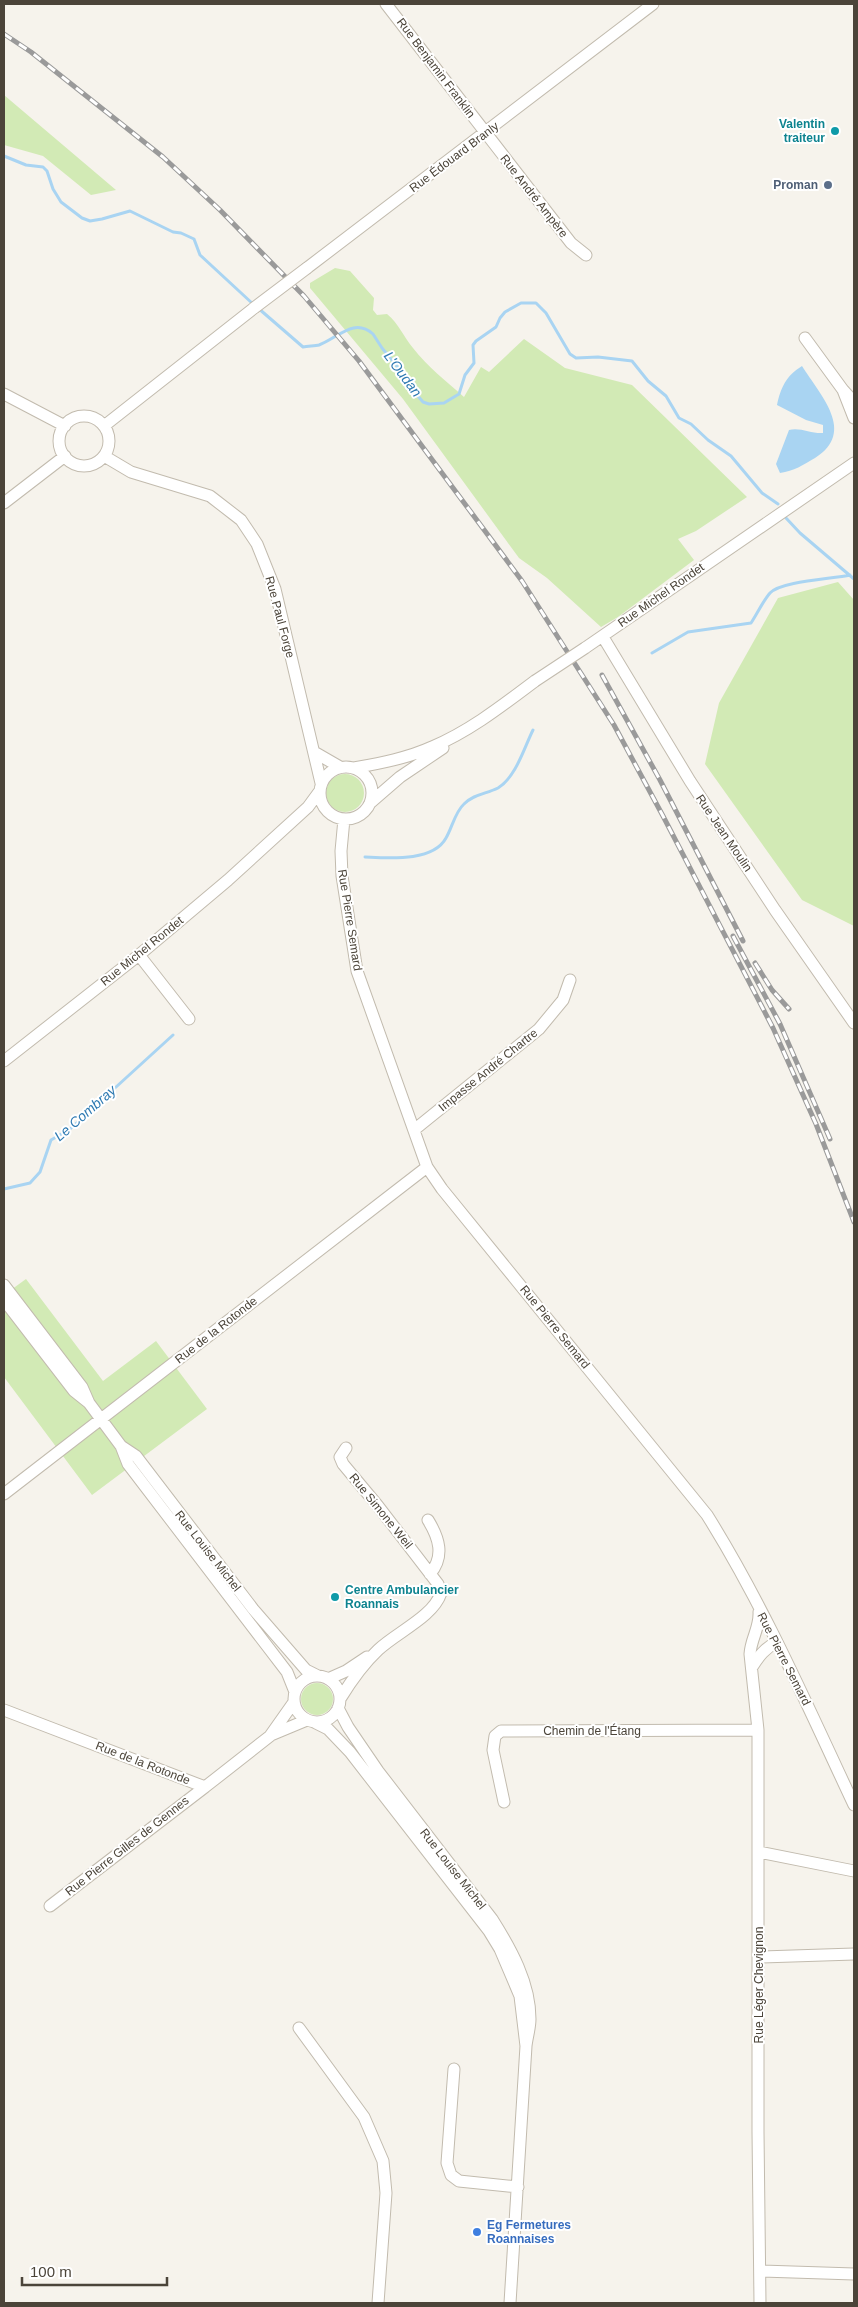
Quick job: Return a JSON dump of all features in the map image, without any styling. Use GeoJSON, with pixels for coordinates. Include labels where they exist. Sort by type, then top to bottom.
{"type":"FeatureCollection","features":[{"type":"Feature","properties":{"kind":"street","name":"Rue Benjamin Franklin"},"geometry":{"type":"LineString","coordinates":[[386,4],[486,132]]}},
{"type":"Feature","properties":{"kind":"street","name":"Rue Édouard Branly"},"geometry":{"type":"LineString","coordinates":[[104,426],[306,268],[653,4]]}},
{"type":"Feature","properties":{"kind":"street","name":"Rue André Ampère"},"geometry":{"type":"LineString","coordinates":[[486,132],[571,243],[586,255]]}},
{"type":"Feature","properties":{"kind":"street"},"geometry":{"type":"LineString","coordinates":[[805,338],[854,402]]}},
{"type":"Feature","properties":{"kind":"street"},"geometry":{"type":"LineString","coordinates":[[843,390],[854,418]]}},
{"type":"Feature","properties":{"kind":"street"},"geometry":{"type":"LineString","coordinates":[[4,394],[64,426]]}},
{"type":"Feature","properties":{"kind":"street"},"geometry":{"type":"LineString","coordinates":[[86,416],[99,421],[104,426],[109,438],[107,451],[98,461],[85,466],[76,464],[64,456],[60,443],[64,426],[78,417],[86,416]]}},
{"type":"Feature","properties":{"kind":"street"},"geometry":{"type":"LineString","coordinates":[[4,502],[64,456]]}},
{"type":"Feature","properties":{"kind":"street","name":"Rue Paul Forge"},"geometry":{"type":"LineString","coordinates":[[104,456],[131,472],[210,496],[242,520],[257,544],[275,589],[314,752],[320,788]]}},
{"type":"Feature","properties":{"kind":"street","name":"Rue Michel Rondet"},"geometry":{"type":"LineString","coordinates":[[354,768],[434,747],[490,715],[535,680],[603,637],[854,464]]}},
{"type":"Feature","properties":{"kind":"street","name":"Rue Jean Moulin"},"geometry":{"type":"LineString","coordinates":[[603,637],[690,781],[775,910],[854,1023]]}},
{"type":"Feature","properties":{"kind":"street","name":"Rue Michel Rondet"},"geometry":{"type":"LineString","coordinates":[[370,803],[400,777],[441,749],[468,727]]}},
{"type":"Feature","properties":{"kind":"street"},"geometry":{"type":"LineString","coordinates":[[314,752],[340,767],[354,768],[362,771],[369,780],[372,795],[370,803],[361,814],[344,819],[331,814],[322,804],[320,788],[326,776],[340,767]]}},
{"type":"Feature","properties":{"kind":"street","name":"Rue Michel Rondet"},"geometry":{"type":"LineString","coordinates":[[4,1061],[139,955],[228,880],[308,807],[320,788]]}},
{"type":"Feature","properties":{"kind":"street","name":"Rue Michel Rondet"},"geometry":{"type":"LineString","coordinates":[[277,836],[309,814],[319,812],[331,814]]}},
{"type":"Feature","properties":{"kind":"street","name":"Rue Pierre Semard"},"geometry":{"type":"LineString","coordinates":[[344,819],[341,851],[342,876],[356,971],[427,1167],[442,1190],[707,1515],[727,1546],[777,1642],[854,1805]]}},
{"type":"Feature","properties":{"kind":"street"},"geometry":{"type":"LineString","coordinates":[[139,955],[189,1019]]}},
{"type":"Feature","properties":{"kind":"street","name":"Impasse André Chartre"},"geometry":{"type":"LineString","coordinates":[[414,1130],[539,1030],[563,1000],[570,980]]}},
{"type":"Feature","properties":{"kind":"street","name":"Rue de la Rotonde"},"geometry":{"type":"LineString","coordinates":[[4,1494],[427,1167]]}},
{"type":"Feature","properties":{"kind":"street","name":"Rue Louise Michel"},"geometry":{"type":"LineString","coordinates":[[4,1285],[82,1388],[89,1403],[121,1446],[128,1464],[287,1672],[295,1697]]}},
{"type":"Feature","properties":{"kind":"street","name":"Rue Louise Michel"},"geometry":{"type":"LineString","coordinates":[[4,1300],[74,1391],[89,1403]]}},
{"type":"Feature","properties":{"kind":"street","name":"Rue Louise Michel"},"geometry":{"type":"LineString","coordinates":[[121,1446],[136,1456],[266,1624],[306,1670],[323,1678]]}},
{"type":"Feature","properties":{"kind":"street","name":"Rue Simone Weil"},"geometry":{"type":"LineString","coordinates":[[339,1703],[352,1679],[379,1649],[435,1606],[441,1593],[438,1584],[343,1464],[340,1457],[346,1448]]}},
{"type":"Feature","properties":{"kind":"street"},"geometry":{"type":"LineString","coordinates":[[428,1520],[438,1536],[440,1556],[430,1574]]}},
{"type":"Feature","properties":{"kind":"street","name":"Rue Léger Chevignon"},"geometry":{"type":"LineString","coordinates":[[759,1610],[760,1622],[756,1634],[750,1642],[758,1730],[760,2303]]}},
{"type":"Feature","properties":{"kind":"street"},"geometry":{"type":"LineString","coordinates":[[752,1667],[769,1646],[777,1642],[768,1636],[756,1634]]}},
{"type":"Feature","properties":{"kind":"street"},"geometry":{"type":"LineString","coordinates":[[323,1678],[336,1687],[339,1703],[329,1719],[311,1721],[301,1716],[295,1697],[304,1680],[323,1678],[346,1671],[379,1649]]}},
{"type":"Feature","properties":{"kind":"street","name":"Rue de la Rotonde"},"geometry":{"type":"LineString","coordinates":[[270,1736],[295,1697]]}},
{"type":"Feature","properties":{"kind":"street","name":"Rue Louise Michel"},"geometry":{"type":"LineString","coordinates":[[339,1703],[348,1727],[378,1771],[492,1919],[507,1943],[518,1966],[527,1996],[530,2020],[526,2046],[510,2303]]}},
{"type":"Feature","properties":{"kind":"street","name":"Rue de la Rotonde"},"geometry":{"type":"LineString","coordinates":[[4,1710],[205,1787],[270,1736],[311,1721]]}},
{"type":"Feature","properties":{"kind":"street","name":"Rue Louise Michel"},"geometry":{"type":"LineString","coordinates":[[311,1721],[328,1730],[350,1752],[493,1937],[500,1948],[520,1996],[526,2046]]}},
{"type":"Feature","properties":{"kind":"street","name":"Chemin de l'Étang"},"geometry":{"type":"LineString","coordinates":[[504,1802],[492,1743],[495,1736],[502,1731],[758,1730]]}},
{"type":"Feature","properties":{"kind":"street","name":"Rue Pierre Gilles de Gennes"},"geometry":{"type":"LineString","coordinates":[[50,1906],[205,1787]]}},
{"type":"Feature","properties":{"kind":"street"},"geometry":{"type":"LineString","coordinates":[[759,1852],[854,1871]]}},
{"type":"Feature","properties":{"kind":"street"},"geometry":{"type":"LineString","coordinates":[[759,1957],[854,1954]]}},
{"type":"Feature","properties":{"kind":"street"},"geometry":{"type":"LineString","coordinates":[[299,2028],[364,2117],[384,2161],[386,2193],[378,2303]]}},
{"type":"Feature","properties":{"kind":"street"},"geometry":{"type":"LineString","coordinates":[[454,2069],[447,2163],[451,2175],[459,2181],[518,2187]]}},
{"type":"Feature","properties":{"kind":"street"},"geometry":{"type":"LineString","coordinates":[[760,2271],[854,2274]]}},
{"type":"Feature","properties":{"kind":"green space"},"geometry":{"type":"Polygon","coordinates":[[[4,95],[116,190],[91,195],[43,156],[4,145],[4,95]]]}},
{"type":"Feature","properties":{"kind":"green space"},"geometry":{"type":"Polygon","coordinates":[[[335,268],[350,271],[374,298],[373,310],[377,315],[387,314],[419,355],[437,374],[464,397],[481,367],[489,372],[524,339],[565,368],[632,385],[747,497],[696,531],[678,539],[694,560],[618,617],[601,627],[547,578],[519,558],[403,399],[310,288],[310,283],[335,268]]]}},
{"type":"Feature","properties":{"kind":"green space"},"geometry":{"type":"Polygon","coordinates":[[[838,582],[854,600],[854,926],[802,900],[705,764],[719,703],[778,598],[838,582]]]}},
{"type":"Feature","properties":{"kind":"green space"},"geometry":{"type":"Polygon","coordinates":[[[345,774],[359,779],[364,793],[359,807],[345,812],[331,807],[326,793],[331,779],[345,774]]]}},
{"type":"Feature","properties":{"kind":"green space"},"geometry":{"type":"Polygon","coordinates":[[[26,1279],[103,1381],[156,1341],[207,1409],[92,1495],[4,1377],[4,1295],[26,1279]]]}},
{"type":"Feature","properties":{"kind":"green space"},"geometry":{"type":"Polygon","coordinates":[[[317,1683],[329,1687],[333,1699],[329,1711],[317,1715],[305,1711],[301,1699],[305,1687],[317,1683]]]}},
{"type":"Feature","properties":{"kind":"water"},"geometry":{"type":"Polygon","coordinates":[[[802,366],[831,413],[834,425],[833,437],[827,448],[815,458],[794,469],[780,473],[776,464],[789,430],[797,429],[823,433],[823,425],[806,420],[777,405],[785,383],[802,366]]]}},
{"type":"Feature","properties":{"kind":"waterway","name":"L'Oudan"},"geometry":{"type":"LineString","coordinates":[[4,156],[26,165],[43,167],[47,171],[53,189],[61,202],[82,218],[90,221],[130,211],[173,232],[181,233],[194,239],[200,255],[253,304]]}},
{"type":"Feature","properties":{"kind":"waterway","name":"L'Oudan"},"geometry":{"type":"LineString","coordinates":[[258,308],[303,347],[319,345],[346,330],[353,328],[366,329],[373,334],[405,376],[413,382],[417,395],[423,402],[429,404],[444,403],[459,394],[465,375],[474,363],[473,345],[496,327],[505,312],[521,303],[536,303],[546,313],[570,354],[576,358],[598,357],[632,361],[648,381],[666,396],[679,418],[691,424],[708,440],[731,456],[762,493],[778,504]]}},
{"type":"Feature","properties":{"kind":"waterway","name":"L'Oudan"},"geometry":{"type":"LineString","coordinates":[[786,518],[800,533],[854,579]]}},
{"type":"Feature","properties":{"kind":"waterway","name":"Le Combray"},"geometry":{"type":"LineString","coordinates":[[652,653],[688,632],[751,623],[767,596],[776,589],[795,583],[850,575]]}},
{"type":"Feature","properties":{"kind":"waterway","name":"Le Combray"},"geometry":{"type":"LineString","coordinates":[[365,857],[410,857],[421,855],[440,846],[446,838],[458,811],[464,804],[476,796],[498,788],[510,777],[533,730]]}},
{"type":"Feature","properties":{"kind":"waterway","name":"Le Combray"},"geometry":{"type":"LineString","coordinates":[[4,1189],[30,1183],[40,1172],[51,1140],[70,1129],[173,1035]]}},
{"type":"Feature","properties":{"kind":"railway"},"geometry":{"type":"LineString","coordinates":[[4,34],[31,52],[163,157],[220,210],[304,296],[359,361],[522,581],[614,725],[773,1028],[816,1124],[854,1222]]}},
{"type":"Feature","properties":{"kind":"railway"},"geometry":{"type":"LineString","coordinates":[[602,675],[660,780],[743,941]]}},
{"type":"Feature","properties":{"kind":"railway"},"geometry":{"type":"LineString","coordinates":[[733,936],[780,1024],[830,1139]]}},
{"type":"Feature","properties":{"kind":"railway"},"geometry":{"type":"LineString","coordinates":[[755,963],[772,990],[789,1009]]}},
{"type":"Feature","properties":{"kind":"place","name":"Valentin traiteur"},"geometry":{"type":"Point","coordinates":[835,131]}},
{"type":"Feature","properties":{"kind":"place","name":"Proman"},"geometry":{"type":"Point","coordinates":[828,185]}},
{"type":"Feature","properties":{"kind":"place","name":"Centre Ambulancier Roannais"},"geometry":{"type":"Point","coordinates":[335,1597]}},
{"type":"Feature","properties":{"kind":"place","name":"Eg Fermetures Roannaises"},"geometry":{"type":"Point","coordinates":[477,2232]}}]}
